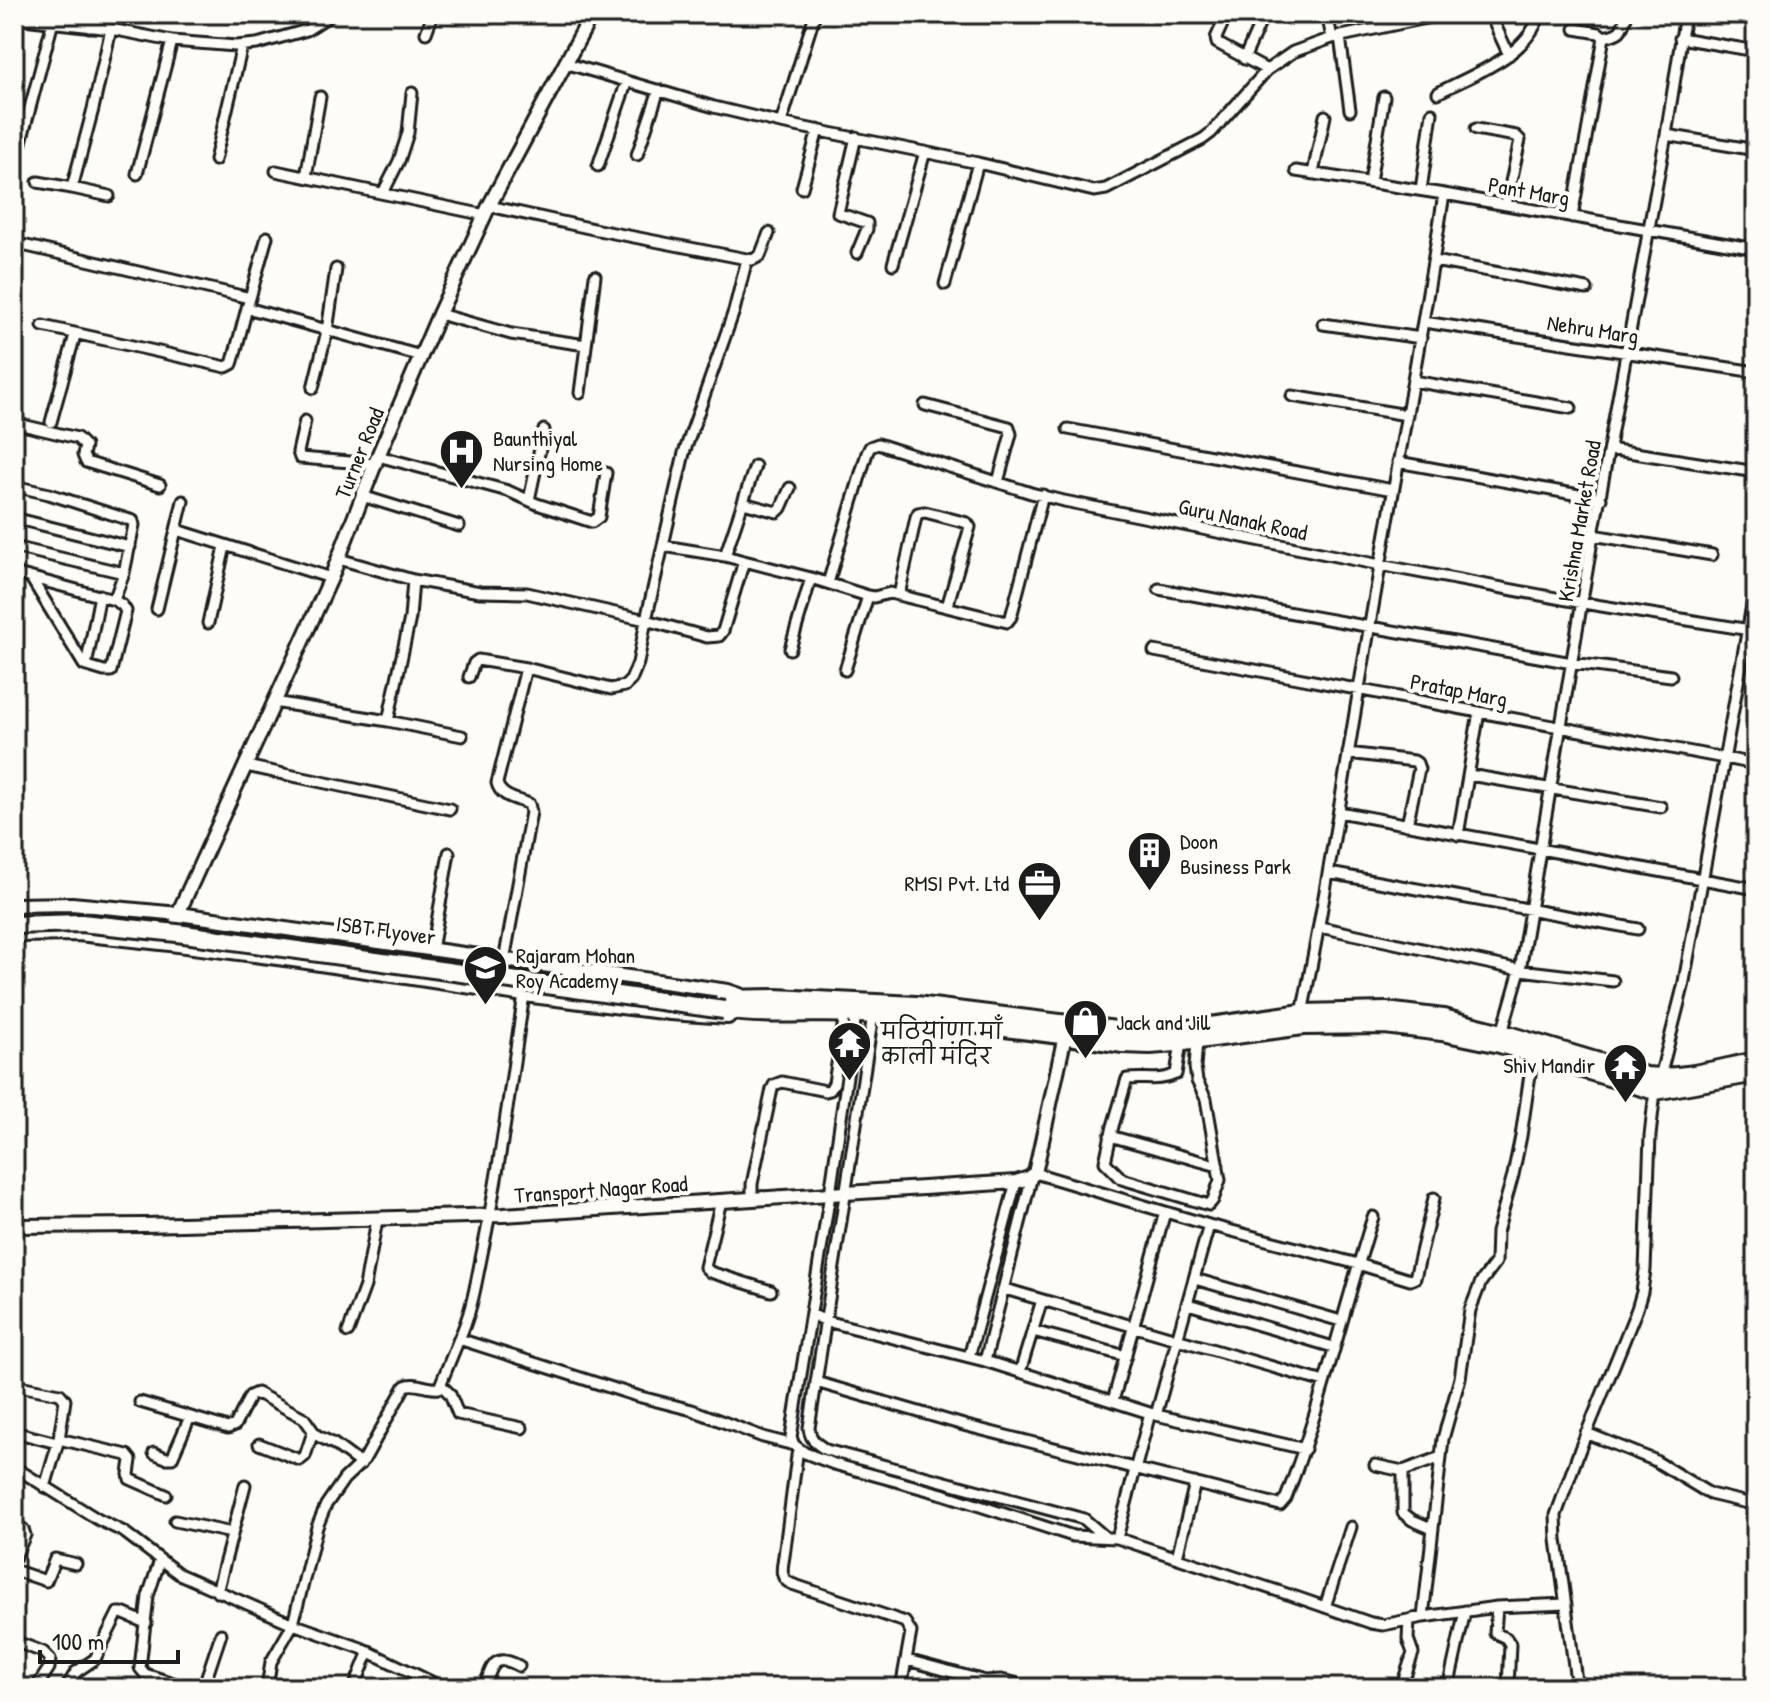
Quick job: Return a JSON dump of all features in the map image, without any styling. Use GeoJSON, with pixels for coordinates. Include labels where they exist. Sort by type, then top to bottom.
{"type":"FeatureCollection","features":[{"type":"Feature","properties":{"kind":"highway","name":"ISBT Flyover"},"geometry":{"type":"LineString","coordinates":[[14,914],[79,912],[177,924],[724,1005]]}},
{"type":"Feature","properties":{"kind":"highway","name":"ISBT Flyover"},"geometry":{"type":"LineString","coordinates":[[14,925],[81,923],[177,933],[749,1006]]}},
{"type":"Feature","properties":{"kind":"highway"},"geometry":{"type":"LineString","coordinates":[[749,1006],[916,1005],[1066,1030],[1123,1044],[1150,1045],[1303,1026],[1385,1025],[1500,1044],[1658,1084],[1756,1073]]}},
{"type":"Feature","properties":{"kind":"highway"},"geometry":{"type":"LineString","coordinates":[[749,1006],[1066,1030],[1124,1031],[1175,1031],[1302,1013],[1386,1011],[1443,1018],[1502,1033],[1636,1074],[1658,1084],[1756,1061]]}},
{"type":"Feature","properties":{"kind":"main road","name":"Turner Road"},"geometry":{"type":"LineString","coordinates":[[170,944],[179,914],[331,578],[376,460],[439,314],[487,210],[592,14]]}},
{"type":"Feature","properties":{"kind":"main road"},"geometry":{"type":"LineString","coordinates":[[14,905],[72,904],[179,914],[728,991],[749,1006],[726,1017],[670,1013],[170,944],[78,934],[14,935]]}},
{"type":"Feature","properties":{"kind":"main road"},"geometry":{"type":"LineString","coordinates":[[1034,1174],[1066,1030]]}},
{"type":"Feature","properties":{"kind":"main road","name":"Transport Nagar Road"},"geometry":{"type":"LineString","coordinates":[[14,1226],[490,1215],[1016,1182],[1034,1174]]}},
{"type":"Feature","properties":{"kind":"street"},"geometry":{"type":"LineString","coordinates":[[89,27],[91,14]]}},
{"type":"Feature","properties":{"kind":"street"},"geometry":{"type":"LineString","coordinates":[[14,18],[54,18],[172,41],[242,46],[307,30],[332,14]]}},
{"type":"Feature","properties":{"kind":"street"},"geometry":{"type":"LineString","coordinates":[[426,33],[433,14]]}},
{"type":"Feature","properties":{"kind":"street"},"geometry":{"type":"LineString","coordinates":[[781,123],[815,14]]}},
{"type":"Feature","properties":{"kind":"street"},"geometry":{"type":"LineString","coordinates":[[1227,14],[1216,38],[1217,43],[1267,70]]}},
{"type":"Feature","properties":{"kind":"street"},"geometry":{"type":"LineString","coordinates":[[1244,59],[1264,14]]}},
{"type":"Feature","properties":{"kind":"street"},"geometry":{"type":"LineString","coordinates":[[1327,14],[1336,37],[1350,110]]}},
{"type":"Feature","properties":{"kind":"street"},"geometry":{"type":"LineString","coordinates":[[565,63],[714,107],[781,123],[978,163],[1086,190],[1106,189],[1203,139],[1267,70],[1293,52],[1336,37],[1445,14]]}},
{"type":"Feature","properties":{"kind":"street"},"geometry":{"type":"LineString","coordinates":[[1490,14],[1509,55]]}},
{"type":"Feature","properties":{"kind":"street"},"geometry":{"type":"LineString","coordinates":[[1438,93],[1509,55],[1532,33],[1540,14]]}},
{"type":"Feature","properties":{"kind":"street"},"geometry":{"type":"LineString","coordinates":[[1604,37],[1620,33],[1627,14]]}},
{"type":"Feature","properties":{"kind":"street","name":"Krishna Market Road"},"geometry":{"type":"LineString","coordinates":[[1502,1033],[1520,970],[1685,14]]}},
{"type":"Feature","properties":{"kind":"street"},"geometry":{"type":"LineString","coordinates":[[14,168],[54,18]]}},
{"type":"Feature","properties":{"kind":"street"},"geometry":{"type":"LineString","coordinates":[[72,188],[111,29]]}},
{"type":"Feature","properties":{"kind":"street"},"geometry":{"type":"LineString","coordinates":[[1575,29],[1599,33],[1604,37]]}},
{"type":"Feature","properties":{"kind":"street"},"geometry":{"type":"LineString","coordinates":[[1572,217],[1604,37]]}},
{"type":"Feature","properties":{"kind":"street"},"geometry":{"type":"LineString","coordinates":[[1680,38],[1756,51]]}},
{"type":"Feature","properties":{"kind":"street"},"geometry":{"type":"LineString","coordinates":[[137,174],[172,41]]}},
{"type":"Feature","properties":{"kind":"street"},"geometry":{"type":"LineString","coordinates":[[215,160],[242,46]]}},
{"type":"Feature","properties":{"kind":"street"},"geometry":{"type":"LineString","coordinates":[[598,166],[627,81]]}},
{"type":"Feature","properties":{"kind":"street"},"geometry":{"type":"LineString","coordinates":[[637,155],[659,90]]}},
{"type":"Feature","properties":{"kind":"street"},"geometry":{"type":"LineString","coordinates":[[383,193],[399,161],[408,133],[412,93]]}},
{"type":"Feature","properties":{"kind":"street"},"geometry":{"type":"LineString","coordinates":[[306,177],[320,97]]}},
{"type":"Feature","properties":{"kind":"street"},"geometry":{"type":"LineString","coordinates":[[1370,182],[1384,97]]}},
{"type":"Feature","properties":{"kind":"street"},"geometry":{"type":"LineString","coordinates":[[1421,190],[1432,113]]}},
{"type":"Feature","properties":{"kind":"street"},"geometry":{"type":"LineString","coordinates":[[1313,173],[1325,116]]}},
{"type":"Feature","properties":{"kind":"street"},"geometry":{"type":"LineString","coordinates":[[1476,129],[1516,136],[1520,140],[1506,205]]}},
{"type":"Feature","properties":{"kind":"street"},"geometry":{"type":"LineString","coordinates":[[802,188],[818,130]]}},
{"type":"Feature","properties":{"kind":"street"},"geometry":{"type":"LineString","coordinates":[[1666,135],[1756,150]]}},
{"type":"Feature","properties":{"kind":"street"},"geometry":{"type":"LineString","coordinates":[[856,137],[838,213],[867,223],[857,253]]}},
{"type":"Feature","properties":{"kind":"street"},"geometry":{"type":"LineString","coordinates":[[893,264],[925,152]]}},
{"type":"Feature","properties":{"kind":"street"},"geometry":{"type":"LineString","coordinates":[[945,284],[978,163]]}},
{"type":"Feature","properties":{"kind":"street"},"geometry":{"type":"LineString","coordinates":[[276,171],[747,259],[760,256],[769,233]]}},
{"type":"Feature","properties":{"kind":"street","name":"Pant Marg"},"geometry":{"type":"LineString","coordinates":[[1296,171],[1756,249]]}},
{"type":"Feature","properties":{"kind":"street"},"geometry":{"type":"LineString","coordinates":[[38,182],[109,196]]}},
{"type":"Feature","properties":{"kind":"street"},"geometry":{"type":"LineString","coordinates":[[1302,1013],[1320,927],[1444,194]]}},
{"type":"Feature","properties":{"kind":"street"},"geometry":{"type":"LineString","coordinates":[[43,326],[230,366],[267,237]]}},
{"type":"Feature","properties":{"kind":"street"},"geometry":{"type":"LineString","coordinates":[[14,243],[248,303],[327,331],[421,356]]}},
{"type":"Feature","properties":{"kind":"street"},"geometry":{"type":"LineString","coordinates":[[469,677],[478,660],[526,668],[611,689],[625,686],[636,671],[684,453],[734,311],[747,259]]}},
{"type":"Feature","properties":{"kind":"street"},"geometry":{"type":"LineString","coordinates":[[1434,261],[1587,289]]}},
{"type":"Feature","properties":{"kind":"street"},"geometry":{"type":"LineString","coordinates":[[313,388],[327,331],[336,269]]}},
{"type":"Feature","properties":{"kind":"street"},"geometry":{"type":"LineString","coordinates":[[580,393],[595,276]]}},
{"type":"Feature","properties":{"kind":"street"},"geometry":{"type":"LineString","coordinates":[[439,314],[511,334],[586,345]]}},
{"type":"Feature","properties":{"kind":"street","name":"Nehru Marg"},"geometry":{"type":"LineString","coordinates":[[1424,322],[1756,372]]}},
{"type":"Feature","properties":{"kind":"street"},"geometry":{"type":"LineString","coordinates":[[1323,324],[1421,338]]}},
{"type":"Feature","properties":{"kind":"street"},"geometry":{"type":"LineString","coordinates":[[51,422],[75,335]]}},
{"type":"Feature","properties":{"kind":"street"},"geometry":{"type":"LineString","coordinates":[[1413,381],[1571,408]]}},
{"type":"Feature","properties":{"kind":"street"},"geometry":{"type":"LineString","coordinates":[[1292,396],[1407,415]]}},
{"type":"Feature","properties":{"kind":"street"},"geometry":{"type":"LineString","coordinates":[[925,405],[1009,427],[1011,434],[998,482]]}},
{"type":"Feature","properties":{"kind":"street"},"geometry":{"type":"LineString","coordinates":[[305,421],[298,452],[300,458],[376,460],[477,481],[592,522],[599,517],[606,473]]}},
{"type":"Feature","properties":{"kind":"street"},"geometry":{"type":"LineString","coordinates":[[14,423],[77,438],[85,446],[83,455],[86,462],[160,485]]}},
{"type":"Feature","properties":{"kind":"street"},"geometry":{"type":"LineString","coordinates":[[1068,429],[1393,490]]}},
{"type":"Feature","properties":{"kind":"street"},"geometry":{"type":"LineString","coordinates":[[529,500],[544,430]]}},
{"type":"Feature","properties":{"kind":"street","name":"Guru Nanak Road"},"geometry":{"type":"LineString","coordinates":[[828,583],[867,453],[874,444],[878,444],[1043,495],[1380,565],[1583,603],[1752,630]]}},
{"type":"Feature","properties":{"kind":"street"},"geometry":{"type":"LineString","coordinates":[[1609,449],[1756,472]]}},
{"type":"Feature","properties":{"kind":"street"},"geometry":{"type":"LineString","coordinates":[[1398,462],[1601,499]]}},
{"type":"Feature","properties":{"kind":"street"},"geometry":{"type":"LineString","coordinates":[[725,556],[755,466]]}},
{"type":"Feature","properties":{"kind":"street"},"geometry":{"type":"LineString","coordinates":[[14,486],[130,518],[134,525],[130,547],[114,600]]}},
{"type":"Feature","properties":{"kind":"street"},"geometry":{"type":"LineString","coordinates":[[743,503],[777,512],[790,488]]}},
{"type":"Feature","properties":{"kind":"street"},"geometry":{"type":"LineString","coordinates":[[664,546],[725,556],[868,596],[886,593],[899,595],[1003,621],[1010,620],[1043,495]]}},
{"type":"Feature","properties":{"kind":"street"},"geometry":{"type":"LineString","coordinates":[[362,496],[459,526]]}},
{"type":"Feature","properties":{"kind":"street"},"geometry":{"type":"LineString","coordinates":[[157,609],[183,501]]}},
{"type":"Feature","properties":{"kind":"street"},"geometry":{"type":"LineString","coordinates":[[899,595],[916,517],[918,513],[925,512],[967,523],[970,527],[947,607]]}},
{"type":"Feature","properties":{"kind":"street"},"geometry":{"type":"LineString","coordinates":[[14,518],[130,547]]}},
{"type":"Feature","properties":{"kind":"street"},"geometry":{"type":"LineString","coordinates":[[177,530],[331,578]]}},
{"type":"Feature","properties":{"kind":"street"},"geometry":{"type":"LineString","coordinates":[[1593,535],[1712,555]]}},
{"type":"Feature","properties":{"kind":"street"},"geometry":{"type":"LineString","coordinates":[[208,623],[225,546]]}},
{"type":"Feature","properties":{"kind":"street"},"geometry":{"type":"LineString","coordinates":[[14,547],[124,573]]}},
{"type":"Feature","properties":{"kind":"street"},"geometry":{"type":"LineString","coordinates":[[339,559],[413,580],[480,592],[520,592],[707,637],[719,636],[723,631],[744,561]]}},
{"type":"Feature","properties":{"kind":"street"},"geometry":{"type":"LineString","coordinates":[[14,573],[100,595],[122,605],[126,611],[112,669],[107,671],[86,666],[31,578]]}},
{"type":"Feature","properties":{"kind":"street"},"geometry":{"type":"LineString","coordinates":[[790,649],[811,578]]}},
{"type":"Feature","properties":{"kind":"street"},"geometry":{"type":"LineString","coordinates":[[388,721],[410,618],[413,580]]}},
{"type":"Feature","properties":{"kind":"street"},"geometry":{"type":"LineString","coordinates":[[1577,1688],[1556,1515],[1642,1292],[1650,1136],[1658,1084],[1683,987],[1723,758],[1752,630],[1756,583]]}},
{"type":"Feature","properties":{"kind":"street"},"geometry":{"type":"LineString","coordinates":[[1159,589],[1572,663],[1671,676]]}},
{"type":"Feature","properties":{"kind":"street"},"geometry":{"type":"LineString","coordinates":[[86,666],[100,595]]}},
{"type":"Feature","properties":{"kind":"street"},"geometry":{"type":"LineString","coordinates":[[845,670],[868,596]]}},
{"type":"Feature","properties":{"kind":"street","name":"Pratap Marg"},"geometry":{"type":"LineString","coordinates":[[1154,651],[1756,764]]}},
{"type":"Feature","properties":{"kind":"street"},"geometry":{"type":"LineString","coordinates":[[504,961],[531,812],[529,804],[504,794],[497,788],[497,783],[526,668]]}},
{"type":"Feature","properties":{"kind":"street"},"geometry":{"type":"LineString","coordinates":[[274,702],[462,736]]}},
{"type":"Feature","properties":{"kind":"street"},"geometry":{"type":"LineString","coordinates":[[1458,835],[1479,712]]}},
{"type":"Feature","properties":{"kind":"street"},"geometry":{"type":"LineString","coordinates":[[1348,753],[1417,763],[1419,769],[1407,825]]}},
{"type":"Feature","properties":{"kind":"street"},"geometry":{"type":"LineString","coordinates":[[246,766],[450,809]]}},
{"type":"Feature","properties":{"kind":"street"},"geometry":{"type":"LineString","coordinates":[[1469,775],[1661,807]]}},
{"type":"Feature","properties":{"kind":"street"},"geometry":{"type":"LineString","coordinates":[[1339,812],[1756,889]]}},
{"type":"Feature","properties":{"kind":"street"},"geometry":{"type":"LineString","coordinates":[[432,950],[449,853]]}},
{"type":"Feature","properties":{"kind":"street"},"geometry":{"type":"LineString","coordinates":[[1329,873],[1638,929]]}},
{"type":"Feature","properties":{"kind":"street"},"geometry":{"type":"LineString","coordinates":[[1320,927],[1520,970],[1613,981]]}},
{"type":"Feature","properties":{"kind":"street"},"geometry":{"type":"LineString","coordinates":[[267,1688],[271,1662],[293,1624],[321,1516],[337,1488],[361,1464],[405,1386],[437,1389],[441,1385],[466,1325],[490,1215],[524,995]]}},
{"type":"Feature","properties":{"kind":"street"},"geometry":{"type":"LineString","coordinates":[[830,1090],[858,1014]]}},
{"type":"Feature","properties":{"kind":"street"},"geometry":{"type":"LineString","coordinates":[[858,1014],[791,1437],[796,1447],[782,1572],[783,1578],[792,1584],[905,1622],[911,1632],[901,1688]]}},
{"type":"Feature","properties":{"kind":"street"},"geometry":{"type":"LineString","coordinates":[[858,1014],[846,1193],[809,1428],[811,1438],[826,1450],[1084,1519],[1105,1537]]}},
{"type":"Feature","properties":{"kind":"street"},"geometry":{"type":"LineString","coordinates":[[1176,1074],[1189,1042]]}},
{"type":"Feature","properties":{"kind":"street"},"geometry":{"type":"LineString","coordinates":[[1189,1042],[1197,1081],[1206,1099],[1220,1180],[1209,1205],[1122,1179],[1105,1162],[1127,1079],[1156,1080],[1176,1074],[1197,1081]]}},
{"type":"Feature","properties":{"kind":"street"},"geometry":{"type":"LineString","coordinates":[[1423,1617],[1441,1457],[1449,1414],[1460,1378],[1470,1310],[1481,1282],[1496,1262],[1497,1232],[1521,1136],[1533,1054]]}},
{"type":"Feature","properties":{"kind":"street"},"geometry":{"type":"LineString","coordinates":[[752,1199],[752,1184],[774,1085],[782,1082],[844,1094]]}},
{"type":"Feature","properties":{"kind":"street"},"geometry":{"type":"LineString","coordinates":[[1110,1136],[1218,1166]]}},
{"type":"Feature","properties":{"kind":"street"},"geometry":{"type":"LineString","coordinates":[[985,1361],[1034,1174],[1404,1279],[1415,1278],[1434,1198]]}},
{"type":"Feature","properties":{"kind":"street"},"geometry":{"type":"LineString","coordinates":[[969,1357],[1016,1182]]}},
{"type":"Feature","properties":{"kind":"street"},"geometry":{"type":"LineString","coordinates":[[721,1201],[705,1267],[710,1272],[771,1291]]}},
{"type":"Feature","properties":{"kind":"street"},"geometry":{"type":"LineString","coordinates":[[1113,1401],[1165,1212]]}},
{"type":"Feature","properties":{"kind":"street"},"geometry":{"type":"LineString","coordinates":[[816,1382],[967,1426],[1280,1505],[1286,1498],[1305,1449],[1373,1217]]}},
{"type":"Feature","properties":{"kind":"street"},"geometry":{"type":"LineString","coordinates":[[348,1332],[365,1286],[377,1220]]}},
{"type":"Feature","properties":{"kind":"street"},"geometry":{"type":"LineString","coordinates":[[1117,1538],[1134,1469],[1188,1304],[1209,1225]]}},
{"type":"Feature","properties":{"kind":"street"},"geometry":{"type":"LineString","coordinates":[[1195,1279],[1341,1321]]}},
{"type":"Feature","properties":{"kind":"street"},"geometry":{"type":"LineString","coordinates":[[1005,1289],[1324,1382]]}},
{"type":"Feature","properties":{"kind":"street"},"geometry":{"type":"LineString","coordinates":[[1020,1372],[1042,1300]]}},
{"type":"Feature","properties":{"kind":"street"},"geometry":{"type":"LineString","coordinates":[[1188,1304],[1333,1347]]}},
{"type":"Feature","properties":{"kind":"street"},"geometry":{"type":"LineString","coordinates":[[811,1314],[826,1321],[985,1361],[1153,1414],[1305,1449]]}},
{"type":"Feature","properties":{"kind":"street"},"geometry":{"type":"LineString","coordinates":[[1033,1331],[1126,1356]]}},
{"type":"Feature","properties":{"kind":"street"},"geometry":{"type":"LineString","coordinates":[[459,1339],[637,1396],[692,1410],[834,1464],[1073,1536],[1117,1538],[1376,1624],[1497,1607],[1566,1604]]}},
{"type":"Feature","properties":{"kind":"street"},"geometry":{"type":"LineString","coordinates":[[14,1385],[64,1397],[58,1441],[45,1487]]}},
{"type":"Feature","properties":{"kind":"street"},"geometry":{"type":"LineString","coordinates":[[441,1385],[450,1394],[457,1413],[522,1428]]}},
{"type":"Feature","properties":{"kind":"street"},"geometry":{"type":"LineString","coordinates":[[140,1402],[232,1427],[250,1396],[257,1393],[304,1418],[313,1432],[361,1464]]}},
{"type":"Feature","properties":{"kind":"street"},"geometry":{"type":"LineString","coordinates":[[154,1453],[172,1458],[190,1417]]}},
{"type":"Feature","properties":{"kind":"street"},"geometry":{"type":"LineString","coordinates":[[14,1432],[127,1455],[131,1460],[130,1479],[166,1495]]}},
{"type":"Feature","properties":{"kind":"street"},"geometry":{"type":"LineString","coordinates":[[259,1444],[300,1460],[305,1456],[313,1432]]}},
{"type":"Feature","properties":{"kind":"street"},"geometry":{"type":"LineString","coordinates":[[1586,1433],[1654,1460],[1710,1494],[1756,1505]]}},
{"type":"Feature","properties":{"kind":"street"},"geometry":{"type":"LineString","coordinates":[[796,1447],[811,1438]]}},
{"type":"Feature","properties":{"kind":"street"},"geometry":{"type":"LineString","coordinates":[[1375,1465],[1403,1471],[1441,1457]]}},
{"type":"Feature","properties":{"kind":"street"},"geometry":{"type":"LineString","coordinates":[[14,1467],[124,1532],[179,1574],[293,1624],[369,1651],[444,1688]]}},
{"type":"Feature","properties":{"kind":"street"},"geometry":{"type":"LineString","coordinates":[[1403,1471],[1403,1513],[1433,1529]]}},
{"type":"Feature","properties":{"kind":"street"},"geometry":{"type":"LineString","coordinates":[[1177,1557],[1195,1483]]}},
{"type":"Feature","properties":{"kind":"street"},"geometry":{"type":"LineString","coordinates":[[217,1592],[245,1485]]}},
{"type":"Feature","properties":{"kind":"street"},"geometry":{"type":"LineString","coordinates":[[955,1498],[957,1486]]}},
{"type":"Feature","properties":{"kind":"street"},"geometry":{"type":"LineString","coordinates":[[175,1521],[232,1533]]}},
{"type":"Feature","properties":{"kind":"street"},"geometry":{"type":"LineString","coordinates":[[14,1525],[23,1529],[25,1535],[14,1559]]}},
{"type":"Feature","properties":{"kind":"street"},"geometry":{"type":"LineString","coordinates":[[1325,1607],[1351,1527]]}},
{"type":"Feature","properties":{"kind":"street"},"geometry":{"type":"LineString","coordinates":[[14,1570],[46,1581],[55,1559],[76,1564]]}},
{"type":"Feature","properties":{"kind":"street"},"geometry":{"type":"LineString","coordinates":[[160,1560],[149,1587],[140,1664],[142,1672],[188,1688]]}},
{"type":"Feature","properties":{"kind":"street"},"geometry":{"type":"LineString","coordinates":[[1497,1607],[1495,1633],[1506,1638],[1510,1644],[1508,1688]]}},
{"type":"Feature","properties":{"kind":"street"},"geometry":{"type":"LineString","coordinates":[[1448,1688],[1465,1611]]}},
{"type":"Feature","properties":{"kind":"street"},"geometry":{"type":"LineString","coordinates":[[66,1688],[76,1672],[95,1659],[118,1613],[146,1623]]}},
{"type":"Feature","properties":{"kind":"street"},"geometry":{"type":"LineString","coordinates":[[1401,1688],[1413,1653],[1408,1639],[1409,1620]]}},
{"type":"Feature","properties":{"kind":"street"},"geometry":{"type":"LineString","coordinates":[[203,1688],[221,1634]]}},
{"type":"Feature","properties":{"kind":"street"},"geometry":{"type":"LineString","coordinates":[[14,1641],[43,1652],[50,1659],[49,1668],[36,1688]]}},
{"type":"Feature","properties":{"kind":"street"},"geometry":{"type":"LineString","coordinates":[[354,1688],[369,1651]]}},
{"type":"Feature","properties":{"kind":"street"},"geometry":{"type":"LineString","coordinates":[[484,1688],[498,1661],[508,1660],[519,1666]]}},
{"type":"Feature","properties":{"kind":"street"},"geometry":{"type":"LineString","coordinates":[[907,1660],[985,1681],[1015,1683],[1018,1688]]}},
{"type":"Feature","properties":{"kind":"place","name":"Baunthiyal Nursing Home"},"geometry":{"type":"Point","coordinates":[462,490]}},
{"type":"Feature","properties":{"kind":"place","name":"Doon Business Park"},"geometry":{"type":"Point","coordinates":[1149,893]}},
{"type":"Feature","properties":{"kind":"place","name":"RMSI Pvt. Ltd"},"geometry":{"type":"Point","coordinates":[1040,922]}},
{"type":"Feature","properties":{"kind":"place","name":"Rajaram Mohan Roy Academy"},"geometry":{"type":"Point","coordinates":[485,1007]}},
{"type":"Feature","properties":{"kind":"place","name":"Jack and Jill"},"geometry":{"type":"Point","coordinates":[1085,1061]}},
{"type":"Feature","properties":{"kind":"place","name":"मठियांणा माँ काली मंदिर"},"geometry":{"type":"Point","coordinates":[850,1083]}},
{"type":"Feature","properties":{"kind":"place","name":"Shiv Mandir"},"geometry":{"type":"Point","coordinates":[1626,1104]}}]}
